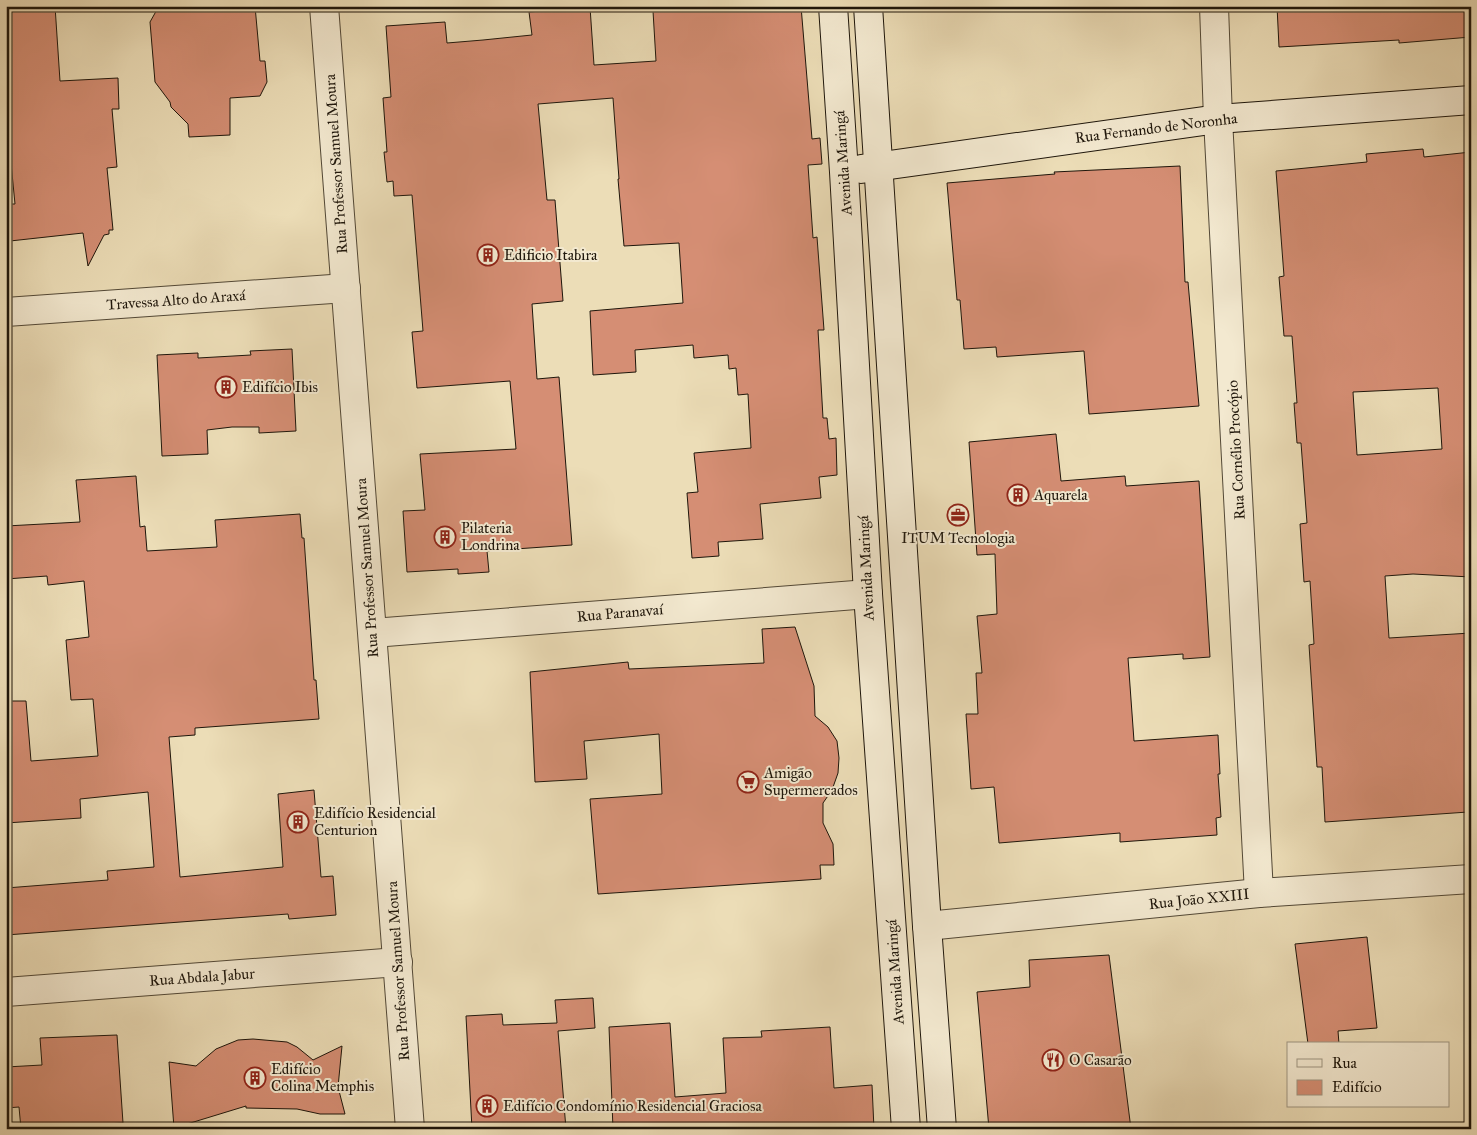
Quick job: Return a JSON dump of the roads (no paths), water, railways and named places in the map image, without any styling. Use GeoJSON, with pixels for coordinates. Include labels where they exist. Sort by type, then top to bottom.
{"type":"FeatureCollection","features":[{"type":"Feature","properties":{"kind":"street","name":"Rua Professor Samuel Moura"},"geometry":{"type":"LineString","coordinates":[[324,6],[410,1129]]}},
{"type":"Feature","properties":{"kind":"street","name":"Avenida Maringá"},"geometry":{"type":"LineString","coordinates":[[832,6],[844,172],[868,594],[906,1129]]}},
{"type":"Feature","properties":{"kind":"street"},"geometry":{"type":"LineString","coordinates":[[868,6],[927,926],[942,1129]]}},
{"type":"Feature","properties":{"kind":"street","name":"Rua Cornélio Procópio"},"geometry":{"type":"LineString","coordinates":[[1214,6],[1218,119],[1260,894]]}},
{"type":"Feature","properties":{"kind":"street","name":"Rua Fernando de Noronha"},"geometry":{"type":"LineString","coordinates":[[844,172],[1218,119],[1471,100]]}},
{"type":"Feature","properties":{"kind":"street","name":"Travessa Alto do Araxá"},"geometry":{"type":"LineString","coordinates":[[6,312],[346,288]]}},
{"type":"Feature","properties":{"kind":"street","name":"Rua Paranavaí"},"geometry":{"type":"LineString","coordinates":[[372,633],[868,594]]}},
{"type":"Feature","properties":{"kind":"street","name":"Rua João XXIII"},"geometry":{"type":"LineString","coordinates":[[927,926],[1260,894],[1471,880]]}},
{"type":"Feature","properties":{"kind":"street","name":"Rua Abdala Jabur"},"geometry":{"type":"LineString","coordinates":[[6,992],[398,962]]}},
{"type":"Feature","properties":{"kind":"place","name":"Edificio Itabira"},"geometry":{"type":"Point","coordinates":[488,255]}},
{"type":"Feature","properties":{"kind":"place","name":"Edifício Ibis"},"geometry":{"type":"Point","coordinates":[226,387]}},
{"type":"Feature","properties":{"kind":"place","name":"Aquarela"},"geometry":{"type":"Point","coordinates":[1018,495]}},
{"type":"Feature","properties":{"kind":"place","name":"ITUM Tecnologia"},"geometry":{"type":"Point","coordinates":[958,515]}},
{"type":"Feature","properties":{"kind":"place","name":"Pilateria Londrina"},"geometry":{"type":"Point","coordinates":[445,537]}},
{"type":"Feature","properties":{"kind":"place","name":"Amigão Supermercados"},"geometry":{"type":"Point","coordinates":[748,782]}},
{"type":"Feature","properties":{"kind":"place","name":"Edifício Residencial Centurion"},"geometry":{"type":"Point","coordinates":[298,822]}},
{"type":"Feature","properties":{"kind":"place","name":"O Casarão"},"geometry":{"type":"Point","coordinates":[1053,1060]}},
{"type":"Feature","properties":{"kind":"place","name":"Edifício Colina Memphis"},"geometry":{"type":"Point","coordinates":[255,1078]}},
{"type":"Feature","properties":{"kind":"place","name":"Edifício Condomínio Residencial Graciosa"},"geometry":{"type":"Point","coordinates":[487,1106]}}]}
